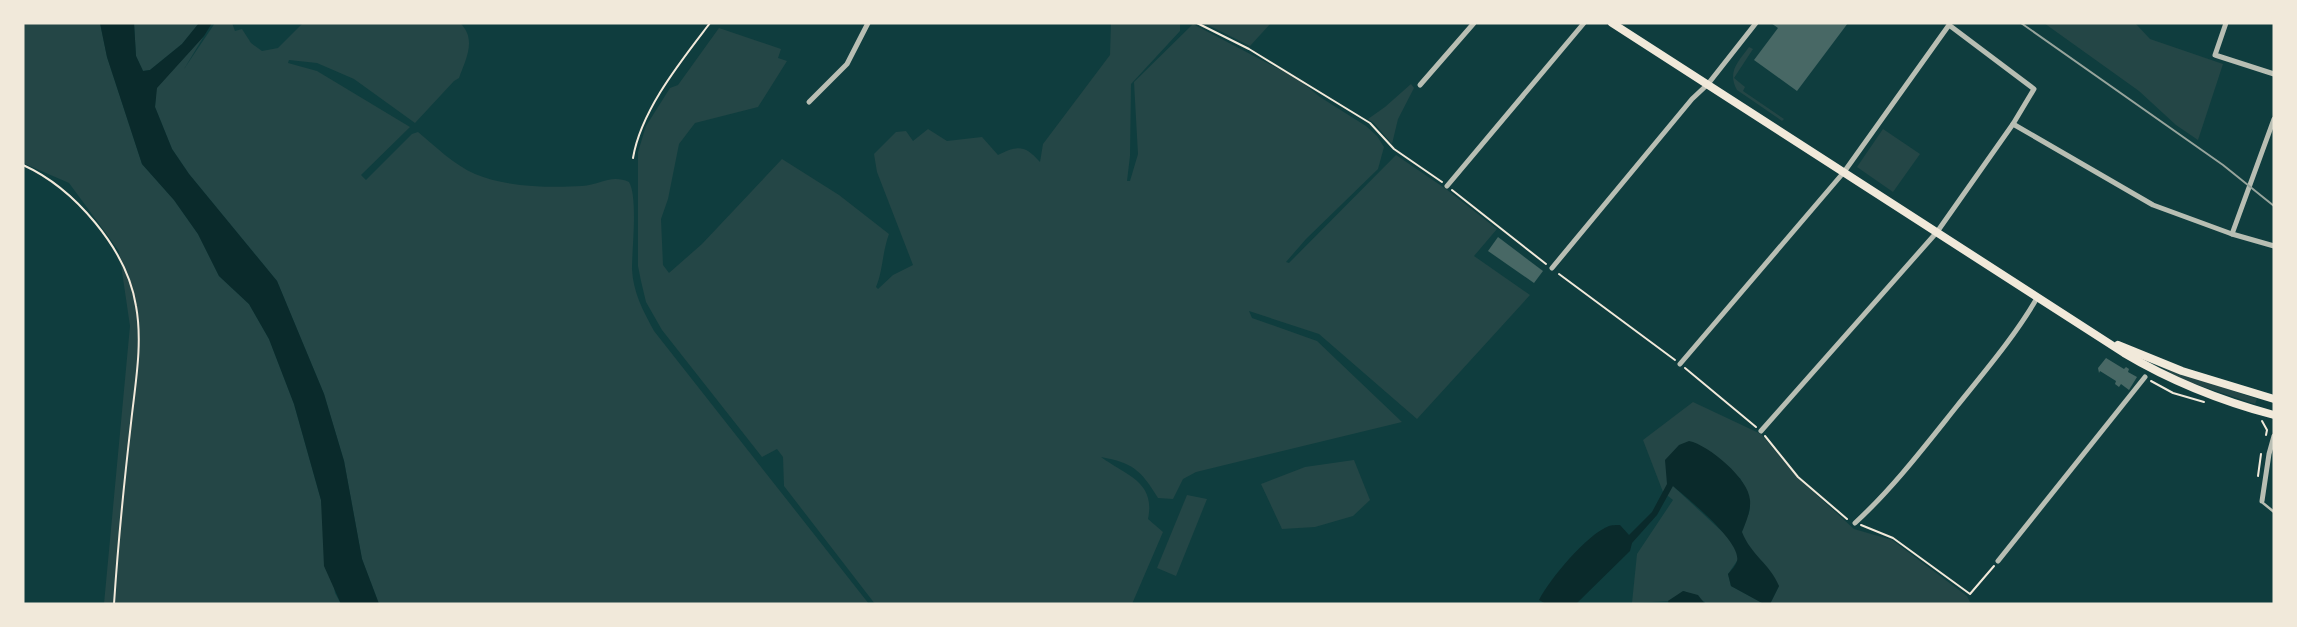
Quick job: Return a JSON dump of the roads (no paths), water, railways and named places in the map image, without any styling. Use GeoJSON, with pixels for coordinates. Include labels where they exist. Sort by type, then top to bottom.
{"type":"FeatureCollection","features":[{"type":"Feature","properties":{"kind":"main road"},"geometry":{"type":"LineString","coordinates":[[1612,23],[2150,369],[2181,383],[2274,415]]}},
{"type":"Feature","properties":{"kind":"main road"},"geometry":{"type":"LineString","coordinates":[[2099,337],[2182,371],[2274,399]]}},
{"type":"Feature","properties":{"kind":"street"},"geometry":{"type":"LineString","coordinates":[[809,102],[847,64],[868,23]]}},
{"type":"Feature","properties":{"kind":"street"},"geometry":{"type":"LineString","coordinates":[[1420,85],[1474,23]]}},
{"type":"Feature","properties":{"kind":"street"},"geometry":{"type":"LineString","coordinates":[[1447,186],[1584,23]]}},
{"type":"Feature","properties":{"kind":"street"},"geometry":{"type":"LineString","coordinates":[[1552,268],[1692,99],[1708,84],[1756,23]]}},
{"type":"Feature","properties":{"kind":"street"},"geometry":{"type":"LineString","coordinates":[[2226,23],[2215,55],[2274,74]]}},
{"type":"Feature","properties":{"kind":"street"},"geometry":{"type":"LineString","coordinates":[[1680,364],[1844,172],[1949,25],[2034,89],[2013,124],[1937,232],[1761,431]]}},
{"type":"Feature","properties":{"kind":"street"},"geometry":{"type":"LineString","coordinates":[[2232,234],[2274,119]]}},
{"type":"Feature","properties":{"kind":"street"},"geometry":{"type":"LineString","coordinates":[[2013,124],[2152,205],[2274,246]]}},
{"type":"Feature","properties":{"kind":"street"},"geometry":{"type":"LineString","coordinates":[[1855,523],[1878,502],[1945,421],[2037,298]]}},
{"type":"Feature","properties":{"kind":"street"},"geometry":{"type":"LineString","coordinates":[[1998,561],[2145,377]]}},
{"type":"Feature","properties":{"kind":"street"},"geometry":{"type":"LineString","coordinates":[[2262,501],[2274,436]]}},
{"type":"Feature","properties":{"kind":"lane"},"geometry":{"type":"LineString","coordinates":[[2262,501],[2274,512]]}},
{"type":"Feature","properties":{"kind":"tram line"},"geometry":{"type":"LineString","coordinates":[[2021,23],[2223,165],[2274,206]]}}]}
